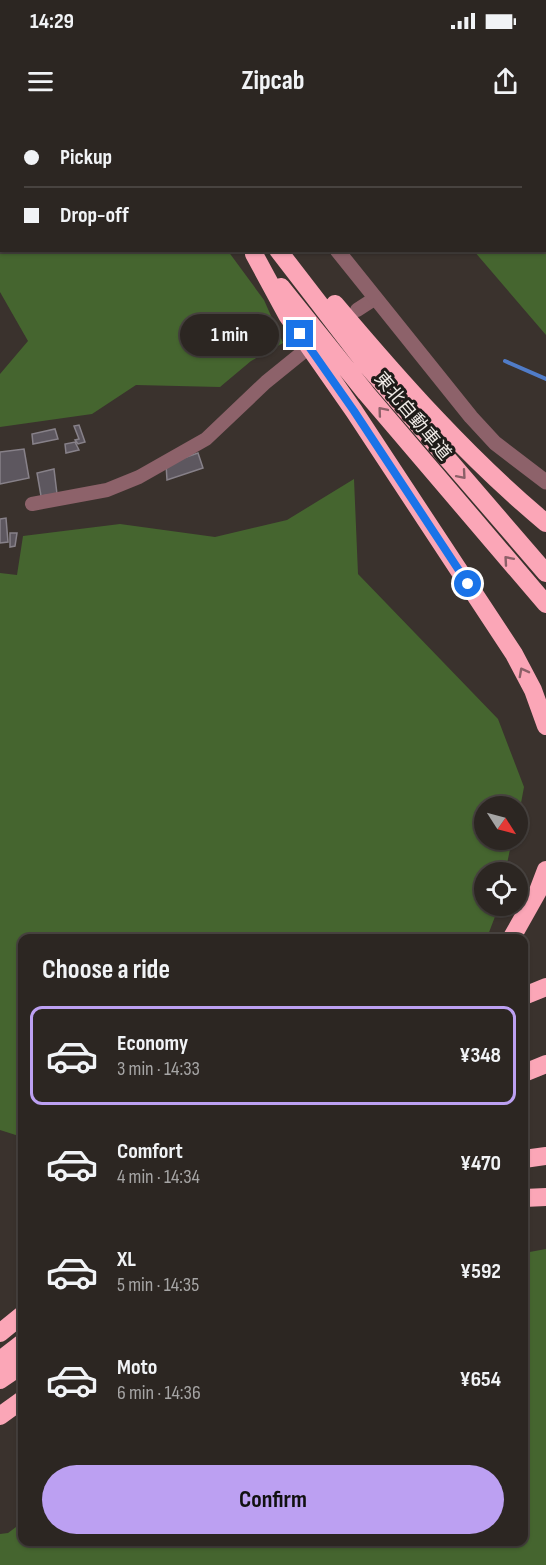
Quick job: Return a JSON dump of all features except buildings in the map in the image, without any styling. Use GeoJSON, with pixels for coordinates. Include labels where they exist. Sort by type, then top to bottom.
{"type":"FeatureCollection","features":[{"type":"Feature","properties":{"kind":"highway","name":"東北自動車道"},"geometry":{"type":"LineString","coordinates":[[253,252],[373,401],[546,604]]}},
{"type":"Feature","properties":{"kind":"highway"},"geometry":{"type":"LineString","coordinates":[[253,252],[287,315],[360,420],[514,654],[533,690],[546,726]]}},
{"type":"Feature","properties":{"kind":"highway","name":"東北自動車道"},"geometry":{"type":"LineString","coordinates":[[281,252],[365,363],[546,573]]}},
{"type":"Feature","properties":{"kind":"highway"},"geometry":{"type":"LineString","coordinates":[[291,252],[376,353],[489,473],[546,523]]}},
{"type":"Feature","properties":{"kind":"highway"},"geometry":{"type":"LineString","coordinates":[[514,934],[538,891],[546,870]]}},
{"type":"Feature","properties":{"kind":"highway"},"geometry":{"type":"LineString","coordinates":[[528,994],[546,987]]}},
{"type":"Feature","properties":{"kind":"highway"},"geometry":{"type":"LineString","coordinates":[[528,1071],[546,1064]]}},
{"type":"Feature","properties":{"kind":"highway"},"geometry":{"type":"LineString","coordinates":[[528,1158],[546,1156]]}},
{"type":"Feature","properties":{"kind":"highway"},"geometry":{"type":"LineString","coordinates":[[528,1198],[546,1197]]}},
{"type":"Feature","properties":{"kind":"highway"},"geometry":{"type":"LineString","coordinates":[[0,1333],[18,1318]]}},
{"type":"Feature","properties":{"kind":"highway"},"geometry":{"type":"LineString","coordinates":[[0,1360],[18,1346]]}},
{"type":"Feature","properties":{"kind":"highway"},"geometry":{"type":"LineString","coordinates":[[0,1380],[18,1368]]}},
{"type":"Feature","properties":{"kind":"highway"},"geometry":{"type":"LineString","coordinates":[[0,1416],[18,1403]]}},
{"type":"Feature","properties":{"kind":"street"},"geometry":{"type":"LineString","coordinates":[[339,252],[479,426],[495,443],[546,482]]}},
{"type":"Feature","properties":{"kind":"street"},"geometry":{"type":"LineString","coordinates":[[357,310],[374,298]]}},
{"type":"Feature","properties":{"kind":"street"},"geometry":{"type":"LineString","coordinates":[[32,504],[107,490],[140,477],[206,439],[266,382],[303,352]]}},
{"type":"Feature","properties":{"kind":"green space"},"geometry":{"type":"Polygon","coordinates":[[[0,252],[229,252],[264,300],[283,343],[251,361],[220,387],[136,385],[92,414],[0,427],[0,374],[28,341],[0,292],[0,252]]]}},
{"type":"Feature","properties":{"kind":"green space"},"geometry":{"type":"Polygon","coordinates":[[[475,252],[546,252],[546,335],[475,252]]]}},
{"type":"Feature","properties":{"kind":"green space"},"geometry":{"type":"Polygon","coordinates":[[[354,479],[358,574],[498,719],[524,787],[522,796],[474,796],[474,850],[510,850],[507,862],[474,862],[474,916],[495,916],[488,934],[18,934],[18,1136],[0,1130],[0,573],[17,575],[23,536],[120,524],[215,537],[287,520],[354,479]]]}},
{"type":"Feature","properties":{"kind":"green space"},"geometry":{"type":"Polygon","coordinates":[[[546,1249],[546,1565],[0,1565],[0,1534],[8,1533],[18,1526],[18,1546],[528,1546],[528,1252],[546,1249]]]}},
{"type":"Feature","properties":{"kind":"waterway"},"geometry":{"type":"LineString","coordinates":[[505,361],[546,379]]}},
{"type":"Feature","properties":{"kind":"route"},"geometry":{"type":"LineString","coordinates":[[300,334],[354,411],[468,584]]}}]}
